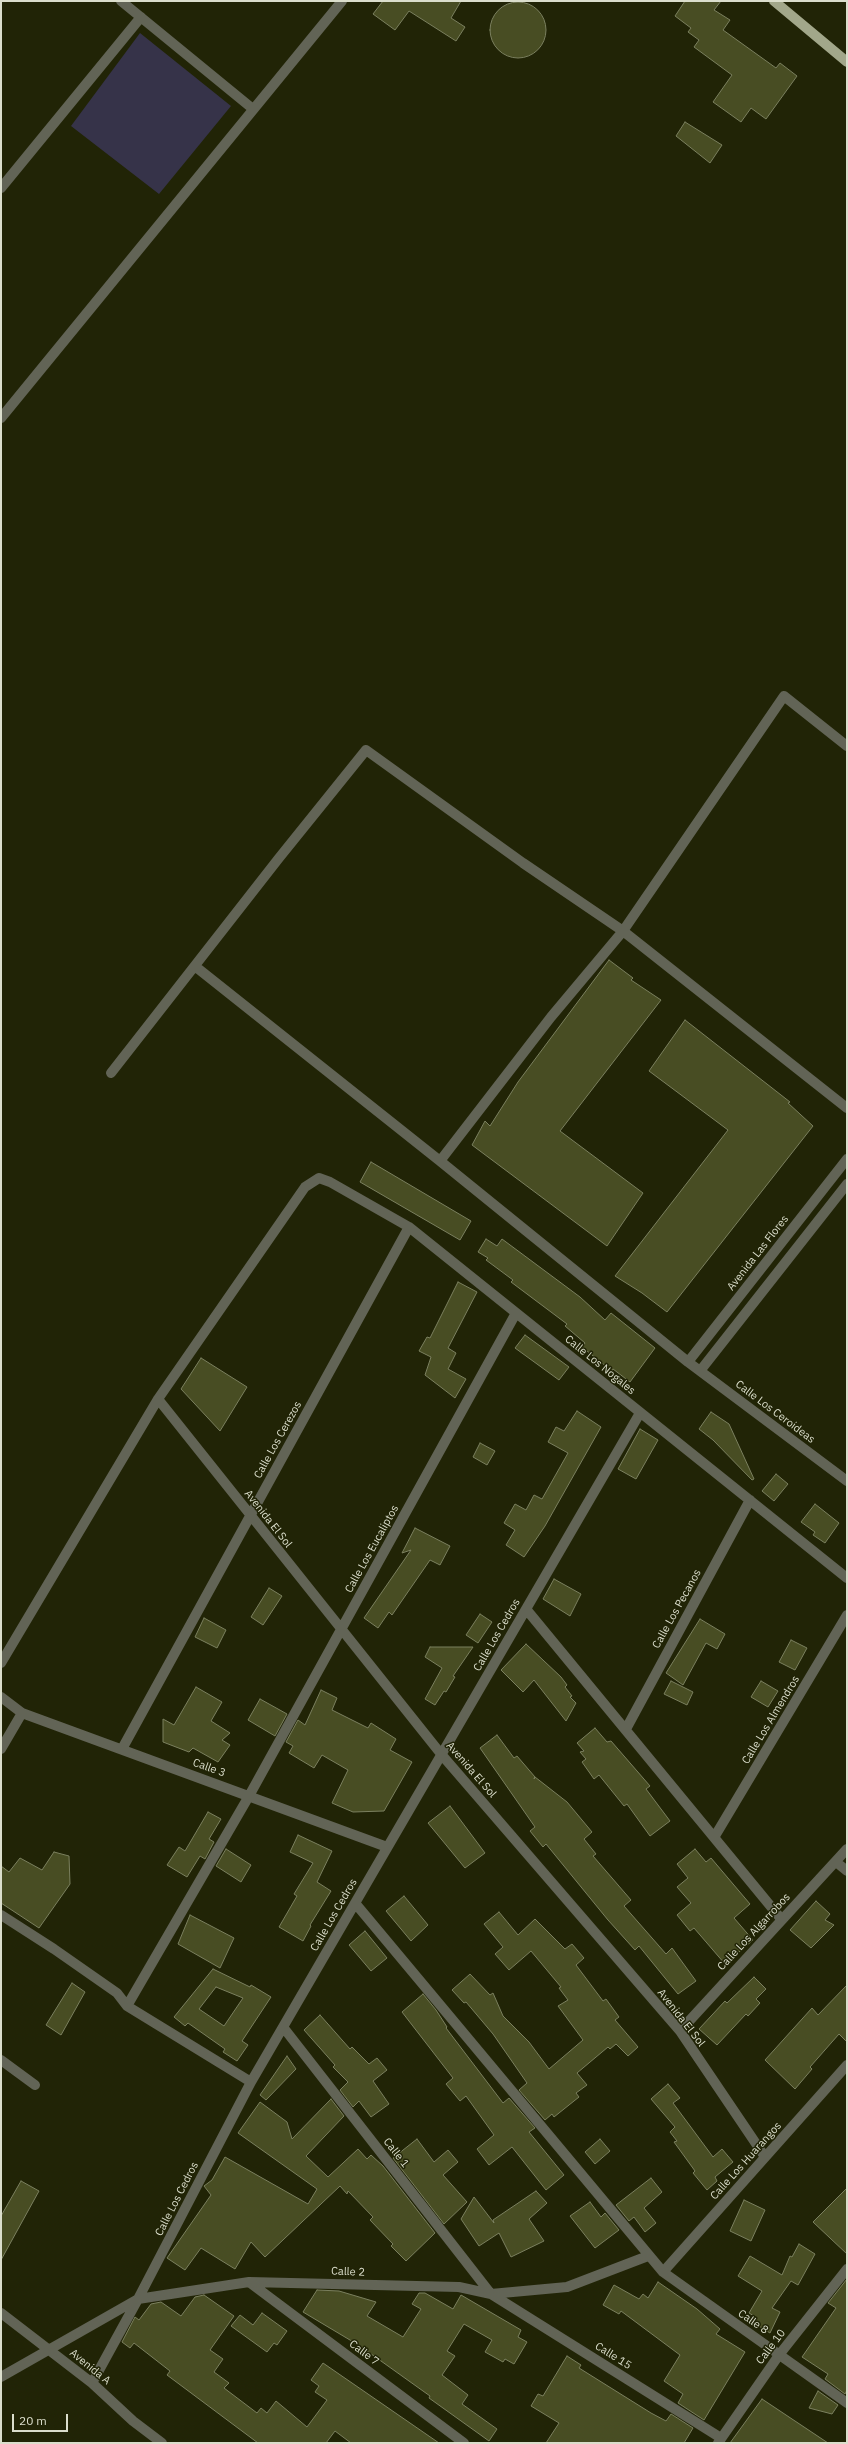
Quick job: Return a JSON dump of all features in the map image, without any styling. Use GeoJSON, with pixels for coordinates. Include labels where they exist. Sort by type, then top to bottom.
{"type":"FeatureCollection","features":[{"type":"Feature","properties":{"kind":"main road"},"geometry":{"type":"LineString","coordinates":[[774,1],[847,62]]}},
{"type":"Feature","properties":{"kind":"street"},"geometry":{"type":"LineString","coordinates":[[121,1],[253,110]]}},
{"type":"Feature","properties":{"kind":"street"},"geometry":{"type":"LineString","coordinates":[[1,418],[342,1]]}},
{"type":"Feature","properties":{"kind":"street"},"geometry":{"type":"LineString","coordinates":[[1,188],[141,17]]}},
{"type":"Feature","properties":{"kind":"street"},"geometry":{"type":"LineString","coordinates":[[440,1161],[551,1017],[624,931],[784,696],[847,746]]}},
{"type":"Feature","properties":{"kind":"street"},"geometry":{"type":"LineString","coordinates":[[111,1073],[196,967],[279,858],[366,750],[523,863],[624,931],[847,1108]]}},
{"type":"Feature","properties":{"kind":"street","name":"Calle Los Ceroideas"},"geometry":{"type":"LineString","coordinates":[[196,967],[440,1161],[688,1362],[847,1481]]}},
{"type":"Feature","properties":{"kind":"street","name":"Avenida Las Flores"},"geometry":{"type":"LineString","coordinates":[[688,1362],[847,1159]]}},
{"type":"Feature","properties":{"kind":"street","name":"Calle Los Nogales"},"geometry":{"type":"LineString","coordinates":[[158,1399],[305,1187],[319,1178],[330,1182],[409,1227],[847,1578]]}},
{"type":"Feature","properties":{"kind":"street"},"geometry":{"type":"LineString","coordinates":[[700,1371],[847,1184]]}},
{"type":"Feature","properties":{"kind":"street","name":"Calle Los Cerezos"},"geometry":{"type":"LineString","coordinates":[[122,1749],[409,1227]]}},
{"type":"Feature","properties":{"kind":"street","name":"Calle Los Eucaliptos"},"geometry":{"type":"LineString","coordinates":[[127,2006],[249,1796],[516,1313]]}},
{"type":"Feature","properties":{"kind":"street"},"geometry":{"type":"LineString","coordinates":[[1,1663],[158,1399]]}},
{"type":"Feature","properties":{"kind":"street","name":"Avenida El Sol"},"geometry":{"type":"LineString","coordinates":[[158,1399],[341,1630],[442,1754],[680,2031],[765,2158]]}},
{"type":"Feature","properties":{"kind":"street","name":"Calle Los Cedros"},"geometry":{"type":"LineString","coordinates":[[138,2299],[251,2082],[640,1412]]}},
{"type":"Feature","properties":{"kind":"street","name":"Calle Los Pecanos"},"geometry":{"type":"LineString","coordinates":[[626,1729],[750,1500]]}},
{"type":"Feature","properties":{"kind":"street"},"geometry":{"type":"LineString","coordinates":[[526,1609],[715,1836],[782,1920]]}},
{"type":"Feature","properties":{"kind":"street","name":"Calle Los Almendros"},"geometry":{"type":"LineString","coordinates":[[715,1836],[847,1615]]}},
{"type":"Feature","properties":{"kind":"street","name":"Calle 3"},"geometry":{"type":"LineString","coordinates":[[1,1697],[22,1712],[387,1847]]}},
{"type":"Feature","properties":{"kind":"street"},"geometry":{"type":"LineString","coordinates":[[1,1749],[22,1712]]}},
{"type":"Feature","properties":{"kind":"street","name":"Calle Los Algarrobos"},"geometry":{"type":"LineString","coordinates":[[680,2031],[847,1849]]}},
{"type":"Feature","properties":{"kind":"street"},"geometry":{"type":"LineString","coordinates":[[836,1862],[847,1871]]}},
{"type":"Feature","properties":{"kind":"street","name":"Calle 8"},"geometry":{"type":"LineString","coordinates":[[354,1904],[663,2272],[847,2404]]}},
{"type":"Feature","properties":{"kind":"street"},"geometry":{"type":"LineString","coordinates":[[1,1915],[54,1948],[117,1993],[127,2006],[251,2082]]}},
{"type":"Feature","properties":{"kind":"street","name":"Calle 1"},"geometry":{"type":"LineString","coordinates":[[283,2027],[491,2294]]}},
{"type":"Feature","properties":{"kind":"street"},"geometry":{"type":"LineString","coordinates":[[1,2060],[35,2085]]}},
{"type":"Feature","properties":{"kind":"street","name":"Calle Los Huarangos"},"geometry":{"type":"LineString","coordinates":[[663,2272],[847,2065]]}},
{"type":"Feature","properties":{"kind":"street","name":"Calle 2"},"geometry":{"type":"LineString","coordinates":[[138,2299],[249,2282],[459,2288],[491,2294],[567,2286],[588,2280],[648,2256]]}},
{"type":"Feature","properties":{"kind":"street","name":"Calle 10"},"geometry":{"type":"LineString","coordinates":[[720,2441],[779,2355],[847,2269]]}},
{"type":"Feature","properties":{"kind":"street","name":"Calle 7"},"geometry":{"type":"LineString","coordinates":[[249,2282],[464,2443]]}},
{"type":"Feature","properties":{"kind":"street","name":"Calle 15"},"geometry":{"type":"LineString","coordinates":[[491,2294],[720,2441]]}},
{"type":"Feature","properties":{"kind":"street"},"geometry":{"type":"LineString","coordinates":[[1,2377],[138,2299]]}},
{"type":"Feature","properties":{"kind":"street"},"geometry":{"type":"LineString","coordinates":[[92,2383],[138,2299]]}},
{"type":"Feature","properties":{"kind":"street","name":"Avenida A"},"geometry":{"type":"LineString","coordinates":[[1,2313],[92,2383],[133,2421],[162,2443]]}},
{"type":"Feature","properties":{"kind":"shaded area"},"geometry":{"type":"Polygon","coordinates":[[[140,33],[231,106],[159,194],[71,126],[140,33]]]}},
{"type":"Feature","properties":{"kind":"building"},"geometry":{"type":"Polygon","coordinates":[[[383,1],[461,1],[451,18],[465,27],[456,41],[409,11],[395,30],[373,14],[383,1]]]}},
{"type":"Feature","properties":{"kind":"building"},"geometry":{"type":"Polygon","coordinates":[[[685,1],[721,1],[714,10],[730,20],[723,30],[776,68],[780,63],[797,76],[766,119],[751,108],[741,122],[713,102],[732,75],[694,47],[699,40],[688,32],[691,28],[675,16],[685,1]]]}},
{"type":"Feature","properties":{"kind":"building"},"geometry":{"type":"Polygon","coordinates":[[[512,2],[524,2],[534,6],[542,14],[546,24],[546,36],[542,46],[534,54],[524,58],[512,58],[502,54],[494,46],[490,36],[490,24],[494,14],[502,6],[512,2]]]}},
{"type":"Feature","properties":{"kind":"building"},"geometry":{"type":"Polygon","coordinates":[[[685,122],[722,145],[710,163],[676,136],[685,122]]]}},
{"type":"Feature","properties":{"kind":"building"},"geometry":{"type":"Polygon","coordinates":[[[609,960],[633,978],[631,980],[661,1000],[560,1131],[643,1193],[607,1246],[472,1145],[485,1121],[490,1126],[518,1082],[609,960]]]}},
{"type":"Feature","properties":{"kind":"building"},"geometry":{"type":"Polygon","coordinates":[[[685,1020],[790,1102],[788,1103],[813,1126],[667,1312],[642,1293],[615,1276],[728,1130],[649,1071],[685,1020]]]}},
{"type":"Feature","properties":{"kind":"building"},"geometry":{"type":"Polygon","coordinates":[[[371,1162],[471,1221],[460,1240],[360,1182],[371,1162]]]}},
{"type":"Feature","properties":{"kind":"building"},"geometry":{"type":"Polygon","coordinates":[[[486,1239],[497,1246],[502,1239],[580,1297],[605,1320],[611,1313],[655,1348],[630,1382],[613,1369],[612,1371],[582,1347],[585,1343],[565,1326],[567,1324],[511,1282],[513,1280],[486,1260],[488,1258],[478,1252],[486,1239]]]}},
{"type":"Feature","properties":{"kind":"building"},"geometry":{"type":"Polygon","coordinates":[[[458,1282],[477,1292],[448,1348],[456,1353],[448,1369],[466,1379],[455,1398],[425,1375],[431,1357],[419,1351],[427,1337],[430,1338],[458,1282]]]}},
{"type":"Feature","properties":{"kind":"building"},"geometry":{"type":"Polygon","coordinates":[[[525,1335],[569,1367],[559,1380],[515,1348],[525,1335]]]}},
{"type":"Feature","properties":{"kind":"building"},"geometry":{"type":"Polygon","coordinates":[[[201,1358],[247,1387],[220,1431],[181,1389],[201,1358]]]}},
{"type":"Feature","properties":{"kind":"building"},"geometry":{"type":"Polygon","coordinates":[[[577,1411],[601,1427],[545,1526],[524,1557],[506,1545],[515,1530],[504,1523],[515,1504],[526,1510],[534,1495],[542,1499],[568,1453],[548,1442],[556,1427],[564,1431],[577,1411]]]}},
{"type":"Feature","properties":{"kind":"building"},"geometry":{"type":"Polygon","coordinates":[[[711,1412],[729,1424],[754,1479],[752,1480],[713,1440],[699,1429],[711,1412]]]}},
{"type":"Feature","properties":{"kind":"building"},"geometry":{"type":"Polygon","coordinates":[[[640,1429],[658,1440],[636,1479],[618,1469],[640,1429]]]}},
{"type":"Feature","properties":{"kind":"building"},"geometry":{"type":"Polygon","coordinates":[[[480,1443],[495,1451],[487,1465],[473,1457],[480,1443]]]}},
{"type":"Feature","properties":{"kind":"building"},"geometry":{"type":"Polygon","coordinates":[[[776,1474],[788,1484],[774,1501],[762,1491],[776,1474]]]}},
{"type":"Feature","properties":{"kind":"building"},"geometry":{"type":"Polygon","coordinates":[[[815,1504],[839,1523],[825,1543],[813,1535],[815,1532],[801,1522],[815,1504]]]}},
{"type":"Feature","properties":{"kind":"building"},"geometry":{"type":"Polygon","coordinates":[[[415,1528],[450,1546],[440,1565],[430,1560],[392,1615],[389,1612],[378,1628],[364,1618],[411,1550],[402,1553],[415,1528]]]}},
{"type":"Feature","properties":{"kind":"building"},"geometry":{"type":"Polygon","coordinates":[[[554,1579],[581,1594],[570,1616],[543,1599],[554,1579]]]}},
{"type":"Feature","properties":{"kind":"building"},"geometry":{"type":"Polygon","coordinates":[[[269,1588],[282,1596],[263,1625],[251,1617],[269,1588]]]}},
{"type":"Feature","properties":{"kind":"building"},"geometry":{"type":"Polygon","coordinates":[[[480,1614],[492,1622],[478,1643],[466,1635],[480,1614]]]}},
{"type":"Feature","properties":{"kind":"building"},"geometry":{"type":"Polygon","coordinates":[[[204,1618],[226,1630],[217,1648],[195,1637],[204,1618]]]}},
{"type":"Feature","properties":{"kind":"building"},"geometry":{"type":"Polygon","coordinates":[[[700,1619],[725,1634],[717,1649],[706,1643],[683,1685],[666,1673],[700,1619]]]}},
{"type":"Feature","properties":{"kind":"building"},"geometry":{"type":"Polygon","coordinates":[[[791,1640],[807,1648],[795,1670],[779,1662],[791,1640]]]}},
{"type":"Feature","properties":{"kind":"building"},"geometry":{"type":"Polygon","coordinates":[[[526,1644],[561,1677],[567,1685],[565,1687],[572,1696],[570,1697],[576,1703],[566,1721],[534,1680],[523,1692],[501,1670],[526,1644]]]}},
{"type":"Feature","properties":{"kind":"building"},"geometry":{"type":"Polygon","coordinates":[[[430,1647],[473,1647],[453,1676],[455,1677],[446,1692],[444,1691],[435,1705],[425,1699],[442,1668],[425,1657],[430,1647]]]}},
{"type":"Feature","properties":{"kind":"building"},"geometry":{"type":"Polygon","coordinates":[[[671,1681],[693,1692],[687,1705],[664,1694],[671,1681]]]}},
{"type":"Feature","properties":{"kind":"building"},"geometry":{"type":"Polygon","coordinates":[[[761,1681],[778,1691],[768,1707],[751,1697],[761,1681]]]}},
{"type":"Feature","properties":{"kind":"building"},"geometry":{"type":"Polygon","coordinates":[[[196,1687],[222,1702],[211,1721],[230,1733],[222,1740],[230,1745],[218,1762],[193,1748],[189,1752],[163,1742],[163,1719],[174,1725],[196,1687]]]}},
{"type":"Feature","properties":{"kind":"building"},"geometry":{"type":"Polygon","coordinates":[[[321,1690],[337,1698],[332,1710],[368,1728],[371,1723],[396,1739],[390,1750],[412,1762],[384,1811],[353,1812],[332,1803],[348,1770],[322,1755],[314,1768],[289,1753],[293,1746],[286,1742],[298,1720],[305,1725],[321,1690]]]}},
{"type":"Feature","properties":{"kind":"building"},"geometry":{"type":"Polygon","coordinates":[[[260,1699],[287,1714],[275,1736],[248,1720],[260,1699]]]}},
{"type":"Feature","properties":{"kind":"building"},"geometry":{"type":"Polygon","coordinates":[[[595,1728],[607,1742],[611,1741],[650,1786],[646,1789],[670,1821],[650,1836],[627,1804],[624,1806],[599,1775],[594,1779],[582,1762],[586,1759],[580,1752],[584,1751],[577,1743],[595,1728]]]}},
{"type":"Feature","properties":{"kind":"building"},"geometry":{"type":"Polygon","coordinates":[[[497,1735],[514,1758],[517,1756],[535,1777],[567,1802],[592,1832],[584,1839],[596,1854],[593,1856],[631,1900],[624,1906],[666,1954],[672,1948],[696,1981],[678,1994],[639,1946],[635,1950],[608,1920],[546,1844],[543,1847],[530,1831],[535,1827],[480,1748],[497,1735]]]}},
{"type":"Feature","properties":{"kind":"building"},"geometry":{"type":"Polygon","coordinates":[[[450,1806],[485,1853],[465,1868],[428,1823],[450,1806]]]}},
{"type":"Feature","properties":{"kind":"building"},"geometry":{"type":"Polygon","coordinates":[[[208,1812],[221,1819],[209,1839],[214,1842],[205,1859],[200,1856],[187,1877],[167,1865],[179,1847],[185,1851],[208,1812]]]}},
{"type":"Feature","properties":{"kind":"building"},"geometry":{"type":"Polygon","coordinates":[[[298,1835],[332,1851],[317,1882],[331,1891],[310,1925],[311,1926],[303,1941],[279,1927],[297,1896],[294,1894],[313,1863],[290,1852],[298,1835]]]}},
{"type":"Feature","properties":{"kind":"building"},"geometry":{"type":"Polygon","coordinates":[[[226,1849],[251,1865],[241,1882],[216,1866],[226,1849]]]}},
{"type":"Feature","properties":{"kind":"building"},"geometry":{"type":"Polygon","coordinates":[[[695,1849],[706,1862],[711,1858],[750,1904],[734,1918],[753,1940],[725,1964],[694,1928],[690,1931],[677,1915],[691,1903],[677,1887],[688,1878],[677,1864],[695,1849]]]}},
{"type":"Feature","properties":{"kind":"building"},"geometry":{"type":"Polygon","coordinates":[[[54,1852],[69,1856],[70,1884],[39,1928],[1,1903],[1,1866],[9,1872],[20,1858],[42,1870],[54,1852]]]}},
{"type":"Feature","properties":{"kind":"building"},"geometry":{"type":"Polygon","coordinates":[[[404,1896],[428,1925],[411,1941],[386,1911],[404,1896]]]}},
{"type":"Feature","properties":{"kind":"building"},"geometry":{"type":"Polygon","coordinates":[[[816,1901],[830,1914],[825,1920],[834,1925],[811,1948],[790,1930],[816,1901]]]}},
{"type":"Feature","properties":{"kind":"building"},"geometry":{"type":"Polygon","coordinates":[[[499,1912],[518,1935],[535,1919],[565,1949],[572,1944],[584,1958],[576,1965],[603,2001],[606,1999],[619,2017],[615,2020],[638,2047],[628,2056],[616,2044],[610,2049],[608,2047],[577,2073],[587,2085],[576,2093],[579,2097],[554,2117],[552,2114],[545,2120],[519,2090],[527,2083],[493,2034],[466,2002],[464,2003],[452,1990],[470,1974],[490,1995],[493,1993],[503,2016],[529,2042],[549,2069],[583,2040],[558,2006],[568,2000],[559,1988],[561,1987],[531,1951],[509,1970],[495,1954],[503,1947],[484,1924],[499,1912]]]}},
{"type":"Feature","properties":{"kind":"building"},"geometry":{"type":"Polygon","coordinates":[[[190,1915],[234,1938],[220,1968],[178,1944],[190,1915]]]}},
{"type":"Feature","properties":{"kind":"building"},"geometry":{"type":"Polygon","coordinates":[[[365,1931],[387,1958],[371,1971],[349,1945],[365,1931]]]}},
{"type":"Feature","properties":{"kind":"building"},"geometry":{"type":"Polygon","coordinates":[[[213,1969],[250,1987],[251,1985],[271,1997],[242,2041],[248,2045],[237,2061],[223,2052],[225,2049],[188,2023],[185,2026],[174,2017],[213,1969]],[[216,1987],[199,2009],[224,2026],[243,1998],[216,1987]]]}},
{"type":"Feature","properties":{"kind":"building"},"geometry":{"type":"Polygon","coordinates":[[[754,1977],[766,1989],[756,1999],[760,2003],[748,2016],[746,2014],[717,2045],[699,2029],[725,2001],[727,2003],[754,1977]]]}},
{"type":"Feature","properties":{"kind":"building"},"geometry":{"type":"Polygon","coordinates":[[[72,1983],[85,1992],[61,2035],[46,2025],[72,1983]]]}},
{"type":"Feature","properties":{"kind":"building"},"geometry":{"type":"Polygon","coordinates":[[[847,1985],[847,2042],[839,2034],[810,2067],[812,2069],[795,2089],[765,2060],[812,2008],[818,2015],[847,1985]]]}},
{"type":"Feature","properties":{"kind":"building"},"geometry":{"type":"Polygon","coordinates":[[[423,1994],[436,2010],[447,2027],[446,2028],[503,2103],[509,2098],[535,2128],[529,2132],[564,2175],[546,2190],[512,2147],[489,2165],[477,2149],[494,2135],[466,2096],[460,2101],[446,2084],[453,2078],[402,2012],[423,1994]]]}},
{"type":"Feature","properties":{"kind":"building"},"geometry":{"type":"Polygon","coordinates":[[[320,2015],[350,2049],[352,2047],[369,2064],[377,2058],[387,2070],[373,2081],[389,2104],[371,2117],[359,2101],[353,2107],[340,2090],[348,2082],[333,2067],[335,2065],[304,2030],[320,2015]]]}},
{"type":"Feature","properties":{"kind":"building"},"geometry":{"type":"Polygon","coordinates":[[[287,2056],[296,2069],[266,2100],[260,2095],[287,2056]]]}},
{"type":"Feature","properties":{"kind":"building"},"geometry":{"type":"Polygon","coordinates":[[[668,2084],[680,2098],[673,2103],[713,2157],[722,2149],[733,2162],[715,2177],[717,2181],[707,2190],[693,2173],[695,2171],[674,2142],[677,2141],[670,2132],[675,2127],[651,2099],[668,2084]]]}},
{"type":"Feature","properties":{"kind":"building"},"geometry":{"type":"Polygon","coordinates":[[[331,2099],[344,2116],[306,2156],[328,2177],[358,2149],[367,2159],[371,2155],[383,2166],[435,2233],[406,2261],[391,2246],[393,2244],[370,2220],[373,2217],[348,2191],[347,2194],[340,2186],[265,2257],[251,2242],[235,2269],[201,2248],[185,2270],[167,2258],[211,2195],[204,2186],[212,2180],[225,2157],[308,2204],[317,2189],[238,2133],[260,2102],[287,2122],[292,2139],[331,2099]]]}},
{"type":"Feature","properties":{"kind":"building"},"geometry":{"type":"Polygon","coordinates":[[[417,2139],[434,2162],[448,2150],[458,2162],[443,2175],[467,2202],[444,2224],[393,2158],[417,2139]]]}},
{"type":"Feature","properties":{"kind":"building"},"geometry":{"type":"Polygon","coordinates":[[[600,2139],[610,2151],[595,2164],[585,2152],[600,2139]]]}},
{"type":"Feature","properties":{"kind":"building"},"geometry":{"type":"Polygon","coordinates":[[[651,2178],[662,2192],[644,2208],[656,2223],[645,2232],[634,2217],[629,2221],[616,2205],[651,2178]]]}},
{"type":"Feature","properties":{"kind":"building"},"geometry":{"type":"Polygon","coordinates":[[[21,2181],[39,2191],[1,2260],[1,2216],[21,2181]]]}},
{"type":"Feature","properties":{"kind":"building"},"geometry":{"type":"Polygon","coordinates":[[[847,2188],[847,2254],[813,2222],[847,2188]]]}},
{"type":"Feature","properties":{"kind":"building"},"geometry":{"type":"Polygon","coordinates":[[[536,2191],[547,2203],[529,2219],[544,2241],[511,2257],[499,2233],[479,2246],[461,2219],[474,2197],[494,2223],[493,2220],[536,2191]]]}},
{"type":"Feature","properties":{"kind":"building"},"geometry":{"type":"Polygon","coordinates":[[[744,2200],[765,2210],[751,2241],[730,2231],[744,2200]]]}},
{"type":"Feature","properties":{"kind":"building"},"geometry":{"type":"Polygon","coordinates":[[[590,2202],[601,2217],[605,2213],[619,2230],[595,2248],[570,2216],[590,2202]]]}},
{"type":"Feature","properties":{"kind":"building"},"geometry":{"type":"Polygon","coordinates":[[[799,2244],[815,2254],[798,2285],[791,2281],[772,2308],[780,2312],[770,2333],[751,2321],[754,2316],[749,2313],[762,2291],[738,2276],[750,2256],[782,2275],[790,2256],[792,2257],[799,2244]]]}},
{"type":"Feature","properties":{"kind":"building"},"geometry":{"type":"Polygon","coordinates":[[[847,2279],[847,2390],[845,2394],[825,2379],[828,2374],[802,2357],[836,2308],[828,2303],[847,2279]]]}},
{"type":"Feature","properties":{"kind":"building"},"geometry":{"type":"Polygon","coordinates":[[[658,2282],[697,2309],[720,2329],[716,2334],[745,2352],[704,2420],[678,2403],[683,2394],[664,2381],[680,2355],[621,2311],[619,2314],[603,2305],[614,2285],[639,2299],[643,2294],[648,2298],[658,2282]]]}},
{"type":"Feature","properties":{"kind":"building"},"geometry":{"type":"Polygon","coordinates":[[[317,2290],[339,2291],[376,2302],[367,2316],[403,2337],[421,2309],[412,2304],[419,2293],[425,2293],[453,2309],[461,2295],[521,2330],[518,2337],[527,2342],[514,2364],[505,2359],[503,2362],[485,2352],[492,2340],[464,2324],[447,2351],[455,2356],[442,2375],[468,2395],[462,2404],[497,2429],[489,2441],[429,2398],[430,2396],[360,2346],[303,2312],[317,2290]]]}},
{"type":"Feature","properties":{"kind":"building"},"geometry":{"type":"Polygon","coordinates":[[[204,2295],[234,2316],[210,2350],[223,2359],[214,2372],[229,2383],[224,2388],[257,2413],[261,2408],[267,2413],[276,2401],[307,2427],[327,2400],[315,2392],[319,2386],[311,2380],[323,2363],[439,2443],[351,2443],[335,2431],[326,2443],[258,2443],[167,2375],[170,2371],[134,2343],[130,2348],[122,2342],[135,2317],[139,2320],[151,2304],[161,2302],[181,2316],[195,2297],[204,2295]]]}},
{"type":"Feature","properties":{"kind":"building"},"geometry":{"type":"Polygon","coordinates":[[[262,2313],[287,2331],[277,2345],[274,2343],[267,2352],[231,2326],[240,2315],[253,2325],[262,2313]]]}},
{"type":"Feature","properties":{"kind":"building"},"geometry":{"type":"Polygon","coordinates":[[[567,2356],[581,2365],[579,2368],[651,2413],[666,2421],[671,2414],[693,2428],[684,2443],[546,2443],[559,2423],[531,2406],[538,2394],[543,2396],[567,2356]]]}},
{"type":"Feature","properties":{"kind":"building"},"geometry":{"type":"Polygon","coordinates":[[[818,2391],[838,2405],[832,2414],[809,2408],[818,2391]]]}},
{"type":"Feature","properties":{"kind":"building"},"geometry":{"type":"Polygon","coordinates":[[[762,2399],[828,2443],[730,2443],[762,2399]]]}}]}
